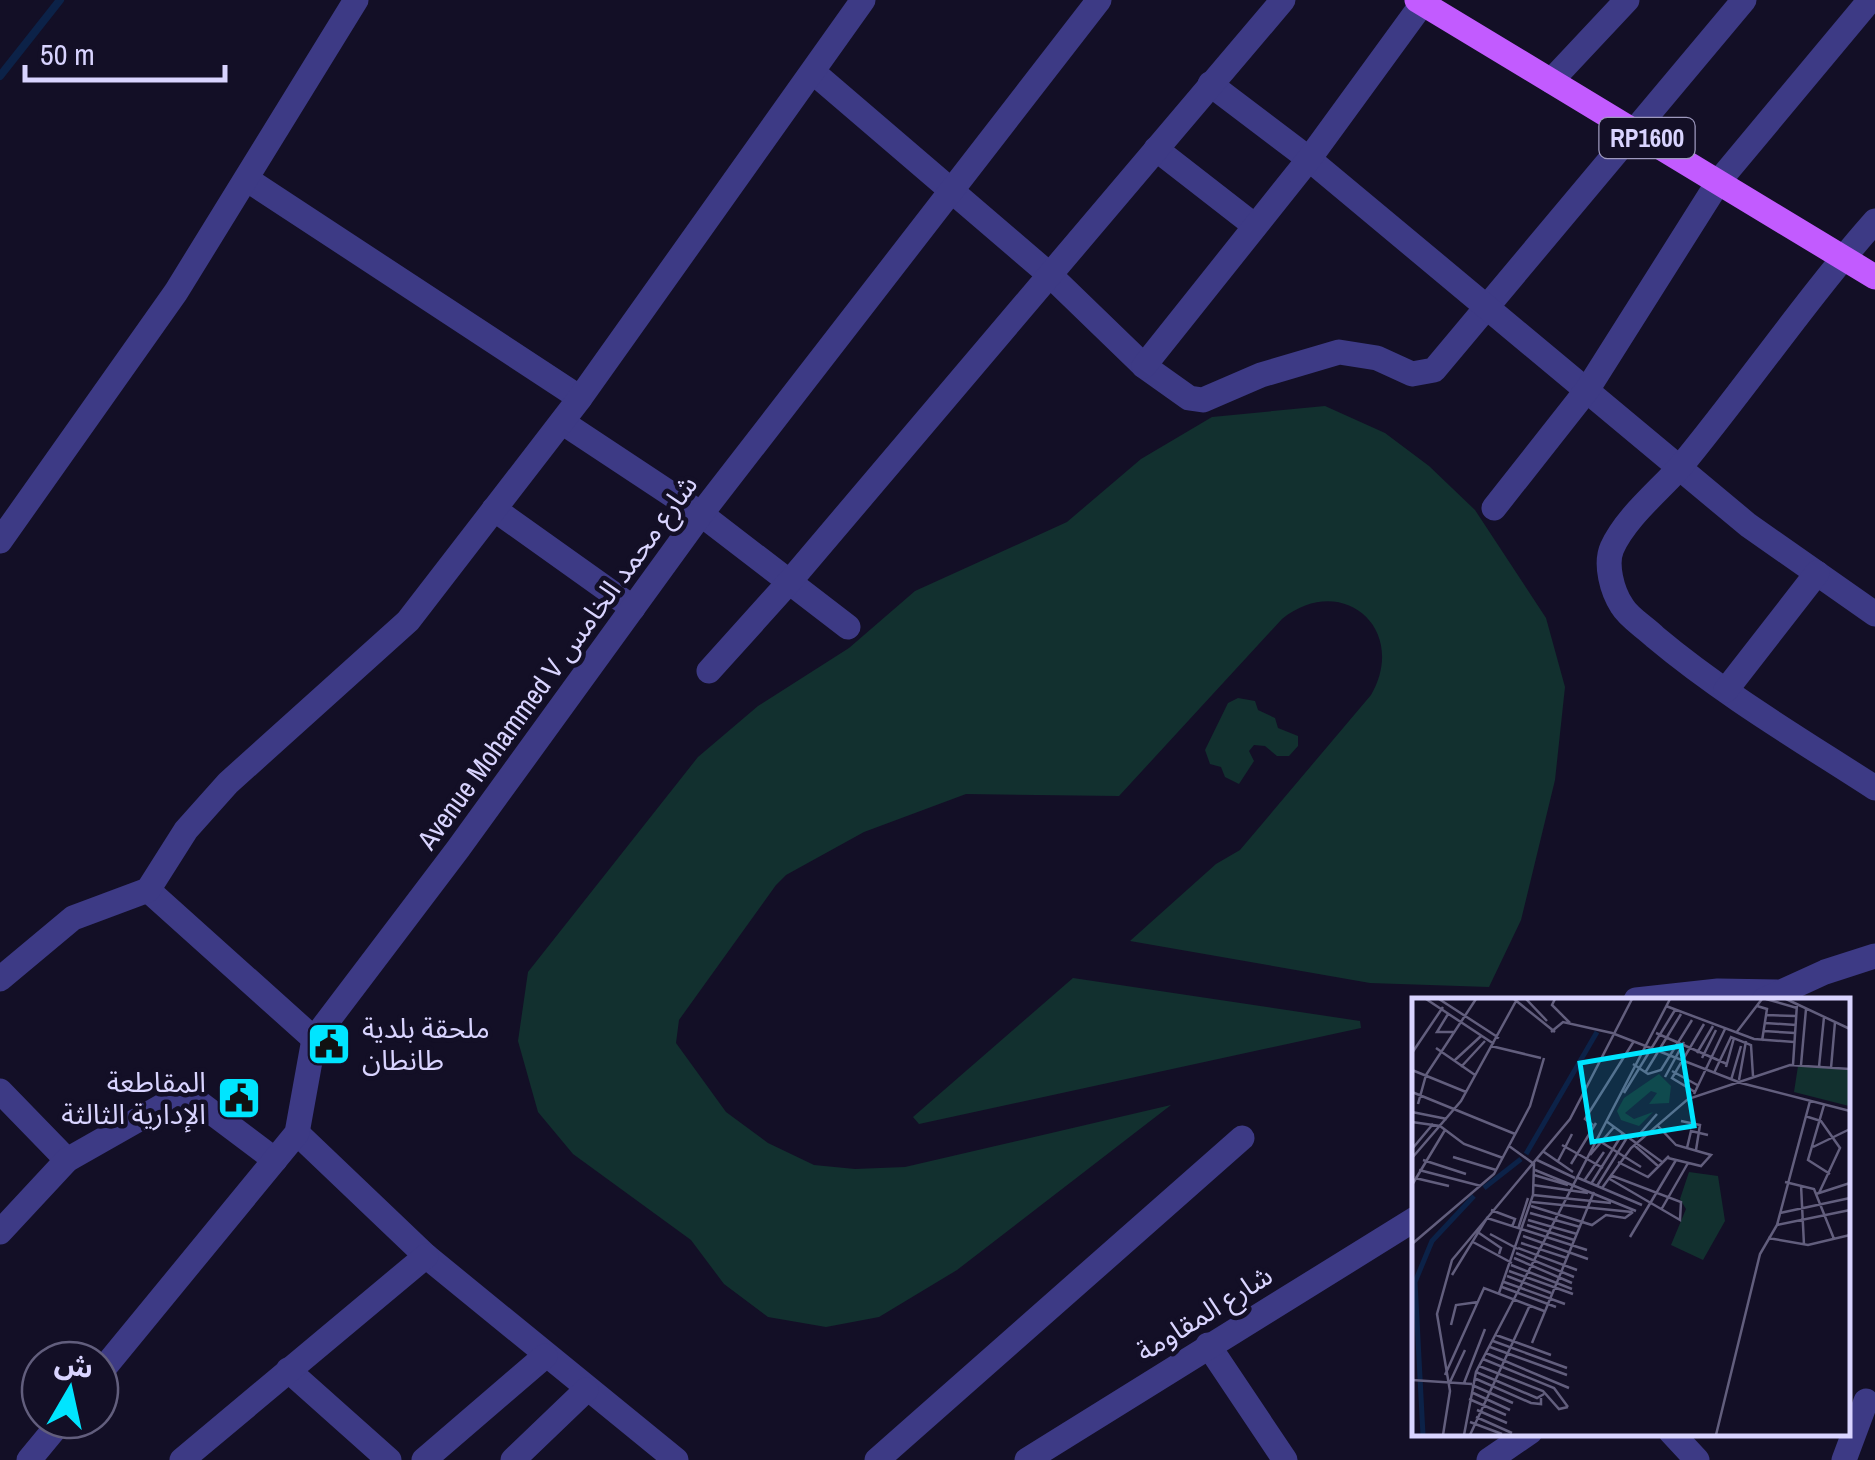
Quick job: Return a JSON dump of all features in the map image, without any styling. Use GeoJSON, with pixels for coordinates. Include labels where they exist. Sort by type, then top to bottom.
{"type":"FeatureCollection","features":[{"type":"Feature","properties":{"kind":"main road","name":"RP1600"},"geometry":{"type":"LineString","coordinates":[[1422,1],[1875,276]]}},
{"type":"Feature","properties":{"kind":"street"},"geometry":{"type":"LineString","coordinates":[[0,541],[176,292],[356,0]]}},
{"type":"Feature","properties":{"kind":"street"},"geometry":{"type":"LineString","coordinates":[[0,979],[73,918],[148,890],[186,830],[228,784],[408,621],[580,398],[863,0]]}},
{"type":"Feature","properties":{"kind":"street","name":"Avenue Mohammed V شارع محمد الخامس"},"geometry":{"type":"LineString","coordinates":[[297,1134],[314,1039],[458,850],[701,514],[1099,0]]}},
{"type":"Feature","properties":{"kind":"street"},"geometry":{"type":"LineString","coordinates":[[708,671],[791,580],[1284,0]]}},
{"type":"Feature","properties":{"kind":"street"},"geometry":{"type":"LineString","coordinates":[[1551,81],[1626,0]]}},
{"type":"Feature","properties":{"kind":"street"},"geometry":{"type":"LineString","coordinates":[[813,72],[1051,276],[1144,366],[1189,398],[1204,400],[1261,374],[1339,352],[1378,358],[1412,374],[1434,370],[1744,0]]}},
{"type":"Feature","properties":{"kind":"street"},"geometry":{"type":"LineString","coordinates":[[1494,508],[1587,390],[1719,181],[1870,0]]}},
{"type":"Feature","properties":{"kind":"street"},"geometry":{"type":"LineString","coordinates":[[1144,366],[1309,159],[1422,1]]}},
{"type":"Feature","properties":{"kind":"street"},"geometry":{"type":"LineString","coordinates":[[1210,84],[1309,159],[1748,526],[1875,614]]}},
{"type":"Feature","properties":{"kind":"street"},"geometry":{"type":"LineString","coordinates":[[1156,149],[1255,226]]}},
{"type":"Feature","properties":{"kind":"street"},"geometry":{"type":"LineString","coordinates":[[248,180],[580,398]]}},
{"type":"Feature","properties":{"kind":"street"},"geometry":{"type":"LineString","coordinates":[[1875,221],[1612,548],[1609,562],[1612,586],[1623,609],[1726,690],[1875,788]]}},
{"type":"Feature","properties":{"kind":"street"},"geometry":{"type":"LineString","coordinates":[[562,422],[701,514],[848,627]]}},
{"type":"Feature","properties":{"kind":"street"},"geometry":{"type":"LineString","coordinates":[[494,509],[633,608]]}},
{"type":"Feature","properties":{"kind":"street"},"geometry":{"type":"LineString","coordinates":[[1726,690],[1817,573]]}},
{"type":"Feature","properties":{"kind":"street"},"geometry":{"type":"LineString","coordinates":[[148,890],[314,1039]]}},
{"type":"Feature","properties":{"kind":"street"},"geometry":{"type":"LineString","coordinates":[[1654,998],[1718,991],[1771,996],[1825,972],[1875,956]]}},
{"type":"Feature","properties":{"kind":"street"},"geometry":{"type":"LineString","coordinates":[[0,1091],[67,1160]]}},
{"type":"Feature","properties":{"kind":"street"},"geometry":{"type":"LineString","coordinates":[[0,1232],[67,1160],[170,1101],[198,1102],[274,1160]]}},
{"type":"Feature","properties":{"kind":"street"},"geometry":{"type":"LineString","coordinates":[[120,1349],[297,1134],[426,1256],[666,1457]]}},
{"type":"Feature","properties":{"kind":"street"},"geometry":{"type":"LineString","coordinates":[[877,1460],[1242,1138]]}},
{"type":"Feature","properties":{"kind":"street","name":"شارع المقاومة"},"geometry":{"type":"LineString","coordinates":[[1026,1460],[1412,1221]]}},
{"type":"Feature","properties":{"kind":"street"},"geometry":{"type":"LineString","coordinates":[[182,1460],[426,1256]]}},
{"type":"Feature","properties":{"kind":"street"},"geometry":{"type":"LineString","coordinates":[[1208,1345],[1285,1460]]}},
{"type":"Feature","properties":{"kind":"street"},"geometry":{"type":"LineString","coordinates":[[424,1460],[546,1356]]}},
{"type":"Feature","properties":{"kind":"street"},"geometry":{"type":"LineString","coordinates":[[288,1370],[389,1460]]}},
{"type":"Feature","properties":{"kind":"street"},"geometry":{"type":"LineString","coordinates":[[513,1460],[586,1390]]}},
{"type":"Feature","properties":{"kind":"street"},"geometry":{"type":"LineString","coordinates":[[1844,1460],[1863,1398]]}},
{"type":"Feature","properties":{"kind":"street"},"geometry":{"type":"LineString","coordinates":[[1489,1460],[1526,1435]]}},
{"type":"Feature","properties":{"kind":"street"},"geometry":{"type":"LineString","coordinates":[[1674,1435],[1697,1460]]}},
{"type":"Feature","properties":{"kind":"street"},"geometry":{"type":"LineString","coordinates":[[29,1460],[46,1440]]}},
{"type":"Feature","properties":{"kind":"green space"},"geometry":{"type":"Polygon","coordinates":[[[1325,406],[1385,433],[1429,466],[1475,510],[1546,618],[1565,687],[1555,780],[1521,920],[1489,987],[1370,983],[1130,941],[1216,864],[1240,850],[1371,695],[1381,671],[1382,649],[1375,629],[1363,614],[1347,605],[1327,601],[1305,606],[1282,619],[1119,796],[966,794],[864,832],[786,875],[776,885],[679,1020],[676,1043],[726,1112],[768,1143],[814,1165],[855,1169],[905,1167],[1171,1105],[957,1270],[879,1317],[826,1327],[768,1317],[724,1284],[691,1240],[573,1154],[538,1112],[518,1041],[528,972],[698,757],[758,706],[849,648],[915,591],[1067,522],[1141,459],[1212,417],[1325,406]]]}},
{"type":"Feature","properties":{"kind":"green space"},"geometry":{"type":"Polygon","coordinates":[[[1238,698],[1255,701],[1258,710],[1275,718],[1278,728],[1298,736],[1298,746],[1289,756],[1277,756],[1265,746],[1254,745],[1249,751],[1254,761],[1239,784],[1225,777],[1221,767],[1210,764],[1205,750],[1228,703],[1238,698]]]}},
{"type":"Feature","properties":{"kind":"green space"},"geometry":{"type":"Polygon","coordinates":[[[1073,978],[1360,1021],[1361,1028],[919,1124],[913,1117],[1073,978]]]}},
{"type":"Feature","properties":{"kind":"waterway"},"geometry":{"type":"LineString","coordinates":[[0,76],[60,0]]}},
{"type":"Feature","properties":{"kind":"place","name":"ملحقة بلدية طانطان"},"geometry":{"type":"Point","coordinates":[329,1044]}},
{"type":"Feature","properties":{"kind":"place","name":"المقاطعة الإدارية الثالثة"},"geometry":{"type":"Point","coordinates":[239,1098]}}]}
